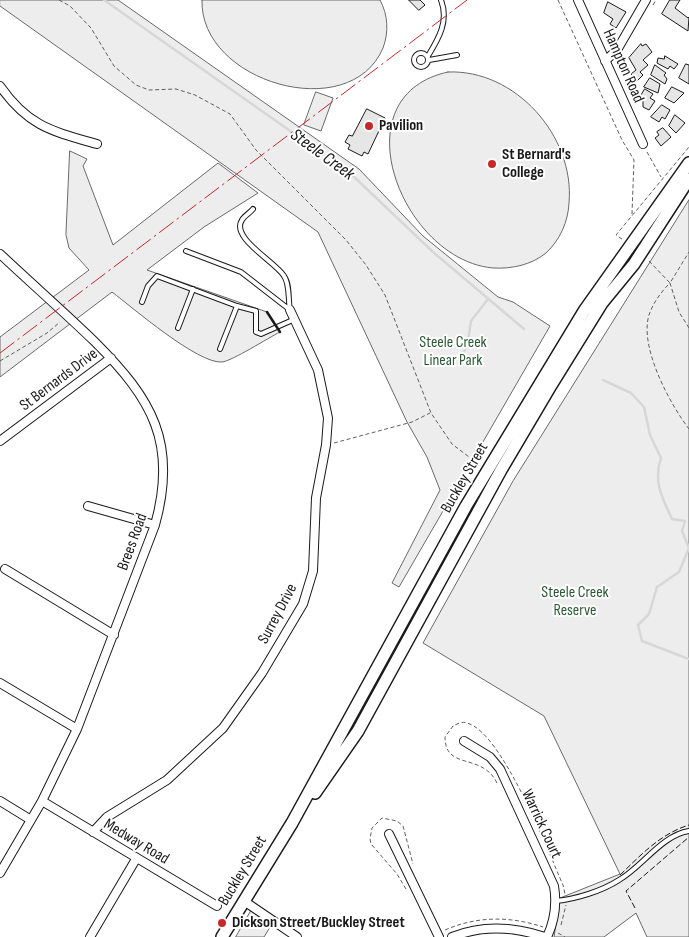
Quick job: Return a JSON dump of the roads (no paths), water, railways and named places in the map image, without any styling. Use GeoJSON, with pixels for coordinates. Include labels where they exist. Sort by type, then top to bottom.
{"type":"FeatureCollection","features":[{"type":"Feature","properties":{"kind":"main road","name":"Buckley Street"},"geometry":{"type":"LineString","coordinates":[[222,937],[292,823],[405,621],[466,506],[584,311],[689,163]]}},
{"type":"Feature","properties":{"kind":"main road","name":"Buckley Street"},"geometry":{"type":"LineString","coordinates":[[292,823],[337,764],[358,731],[501,470],[550,387],[602,304],[634,264],[689,179]]}},
{"type":"Feature","properties":{"kind":"street","name":"Hampton Road"},"geometry":{"type":"LineString","coordinates":[[578,0],[643,144]]}},
{"type":"Feature","properties":{"kind":"street"},"geometry":{"type":"LineString","coordinates":[[605,61],[614,53],[646,0]]}},
{"type":"Feature","properties":{"kind":"street"},"geometry":{"type":"LineString","coordinates":[[0,86],[12,103],[32,121],[58,133],[97,144]]}},
{"type":"Feature","properties":{"kind":"street","name":"Brees Road"},"geometry":{"type":"LineString","coordinates":[[0,873],[42,801],[77,729],[155,525],[163,498],[164,476],[163,454],[158,432],[150,412],[138,391],[111,358],[68,315],[1,256]]}},
{"type":"Feature","properties":{"kind":"street","name":"Surrey Drive"},"geometry":{"type":"LineString","coordinates":[[94,832],[107,817],[167,780],[223,728],[262,673],[302,604],[314,571],[316,498],[326,445],[328,418],[325,394],[318,370],[290,310]]}},
{"type":"Feature","properties":{"kind":"street","name":"St Bernards Drive"},"geometry":{"type":"LineString","coordinates":[[0,441],[111,358]]}},
{"type":"Feature","properties":{"kind":"street"},"geometry":{"type":"LineString","coordinates":[[88,506],[155,525]]}},
{"type":"Feature","properties":{"kind":"street"},"geometry":{"type":"LineString","coordinates":[[5,569],[114,635]]}},
{"type":"Feature","properties":{"kind":"street"},"geometry":{"type":"LineString","coordinates":[[0,683],[77,729]]}},
{"type":"Feature","properties":{"kind":"street","name":"Warrick Court"},"geometry":{"type":"LineString","coordinates":[[464,741],[490,757],[500,769],[554,886],[556,901],[553,921],[546,937]]}},
{"type":"Feature","properties":{"kind":"street"},"geometry":{"type":"LineString","coordinates":[[0,801],[31,820]]}},
{"type":"Feature","properties":{"kind":"street","name":"Medway Road"},"geometry":{"type":"LineString","coordinates":[[42,801],[217,906]]}},
{"type":"Feature","properties":{"kind":"street"},"geometry":{"type":"LineString","coordinates":[[389,834],[440,937]]}},
{"type":"Feature","properties":{"kind":"street"},"geometry":{"type":"LineString","coordinates":[[90,937],[136,859]]}},
{"type":"Feature","properties":{"kind":"street"},"geometry":{"type":"LineString","coordinates":[[244,901],[297,937]]}},
{"type":"Feature","properties":{"kind":"street"},"geometry":{"type":"LineString","coordinates":[[452,937],[479,929],[496,928],[514,929],[546,937]]}},
{"type":"Feature","properties":{"kind":"lane"},"geometry":{"type":"LineString","coordinates":[[434,44],[414,58],[416,66],[426,65],[442,29],[445,18],[441,0]]}},
{"type":"Feature","properties":{"kind":"lane"},"geometry":{"type":"LineString","coordinates":[[422,54],[428,58],[457,54]]}},
{"type":"Feature","properties":{"kind":"lane"},"geometry":{"type":"LineString","coordinates":[[253,210],[242,220],[239,227],[241,234],[247,242],[285,277],[290,310]]}},
{"type":"Feature","properties":{"kind":"lane"},"geometry":{"type":"LineString","coordinates":[[186,251],[241,272],[290,310]]}},
{"type":"Feature","properties":{"kind":"lane"},"geometry":{"type":"LineString","coordinates":[[142,302],[148,286],[157,276],[237,306],[256,311],[256,332],[261,334],[295,319]]}},
{"type":"Feature","properties":{"kind":"lane"},"geometry":{"type":"LineString","coordinates":[[178,328],[193,289]]}},
{"type":"Feature","properties":{"kind":"lane"},"geometry":{"type":"LineString","coordinates":[[220,349],[237,306]]}},
{"type":"Feature","properties":{"kind":"lane"},"geometry":{"type":"LineString","coordinates":[[556,901],[572,899],[620,880],[659,846],[689,831]]}},
{"type":"Feature","properties":{"kind":"waterway","name":"Steele Creek"},"geometry":{"type":"LineString","coordinates":[[104,0],[350,173],[433,252],[524,329]]}},
{"type":"Feature","properties":{"kind":"waterway"},"geometry":{"type":"LineString","coordinates":[[459,359],[467,347],[471,321],[488,299]]}},
{"type":"Feature","properties":{"kind":"waterway","name":"Steele Creek"},"geometry":{"type":"LineString","coordinates":[[603,380],[631,393],[644,407],[650,435],[661,458],[658,482],[662,497],[672,519],[685,521],[682,531],[689,548],[679,572],[657,587],[649,614],[638,625],[642,641],[689,659]]}},
{"type":"Feature","properties":{"kind":"place","name":"Pavilion"},"geometry":{"type":"Point","coordinates":[369,126]}},
{"type":"Feature","properties":{"kind":"place","name":"St Bernard's College"},"geometry":{"type":"Point","coordinates":[492,164]}},
{"type":"Feature","properties":{"kind":"place","name":"Dickson Street/Buckley Street"},"geometry":{"type":"Point","coordinates":[222,923]}},
{"type":"Feature","properties":{"kind":"park label","name":"Steele Creek Linear Park"},"geometry":{"type":"Point","coordinates":[453,352]}},
{"type":"Feature","properties":{"kind":"park label","name":"Steele Creek Reserve"},"geometry":{"type":"Point","coordinates":[575,602]}}]}
